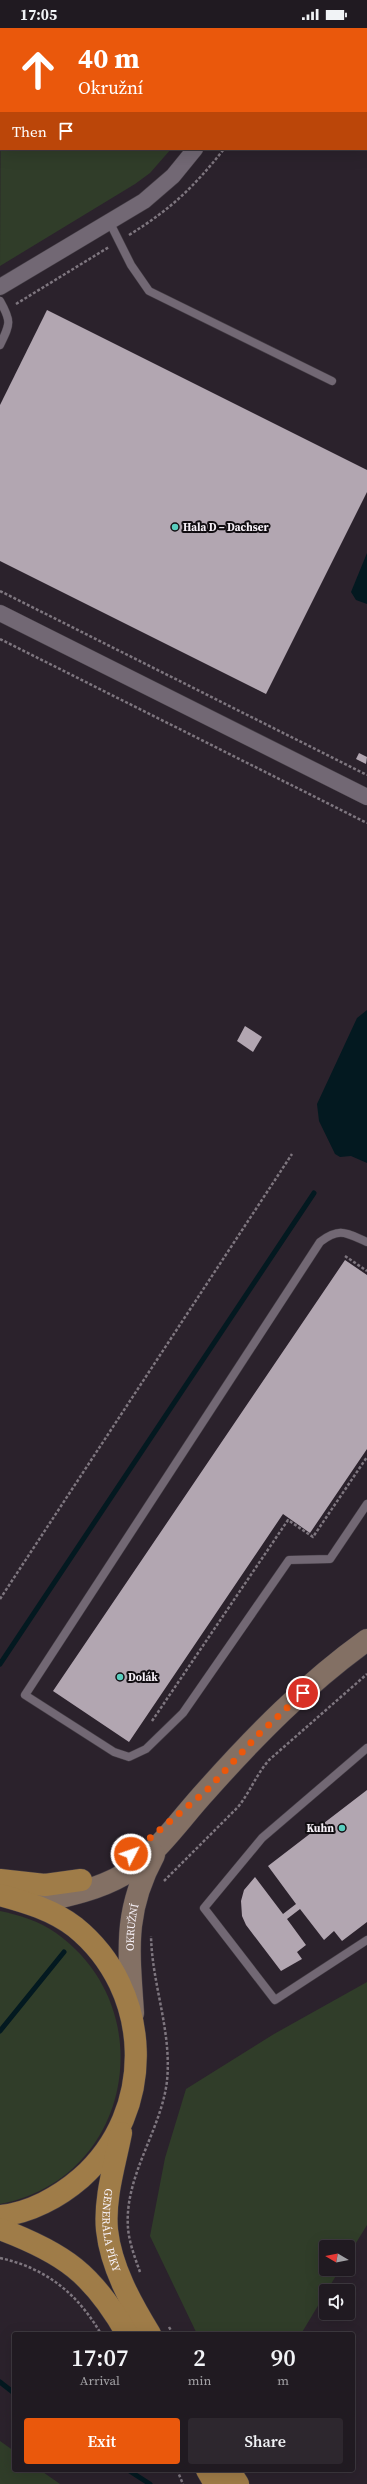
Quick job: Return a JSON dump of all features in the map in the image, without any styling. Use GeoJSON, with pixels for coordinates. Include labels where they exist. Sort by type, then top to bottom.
{"type":"FeatureCollection","features":[{"type":"Feature","properties":{"kind":"highway"},"geometry":{"type":"LineString","coordinates":[[0,1880],[46,1885],[81,1880]]}},
{"type":"Feature","properties":{"kind":"highway"},"geometry":{"type":"LineString","coordinates":[[0,1895],[31,1904],[51,1912],[74,1927],[94,1946],[112,1968],[124,1992],[133,2019],[137,2069],[132,2094],[124,2120],[110,2146],[92,2168],[70,2187],[46,2202],[10,2215],[0,2216]]}},
{"type":"Feature","properties":{"kind":"highway","name":"GENERÁLA PÍKY"},"geometry":{"type":"LineString","coordinates":[[124,2120],[109,2197],[107,2230],[117,2269],[135,2309],[157,2327]]}},
{"type":"Feature","properties":{"kind":"highway"},"geometry":{"type":"LineString","coordinates":[[0,2229],[61,2256],[91,2282],[114,2311],[126,2332]]}},
{"type":"Feature","properties":{"kind":"highway"},"geometry":{"type":"LineString","coordinates":[[205,2472],[207,2484]]}},
{"type":"Feature","properties":{"kind":"highway"},"geometry":{"type":"LineString","coordinates":[[206,2472],[215,2484]]}},
{"type":"Feature","properties":{"kind":"highway"},"geometry":{"type":"LineString","coordinates":[[230,2472],[238,2484]]}},
{"type":"Feature","properties":{"kind":"main road","name":"OKRUŽNÍ"},"geometry":{"type":"LineString","coordinates":[[31,1904],[102,1886],[125,1874],[161,1842],[206,1791],[276,1718],[335,1662],[367,1640]]}},
{"type":"Feature","properties":{"kind":"main road"},"geometry":{"type":"LineString","coordinates":[[81,1880],[120,1863],[206,1791]]}},
{"type":"Feature","properties":{"kind":"main road","name":"OKRUŽNÍ"},"geometry":{"type":"LineString","coordinates":[[133,2019],[130,1925],[134,1899],[141,1878],[161,1842]]}},
{"type":"Feature","properties":{"kind":"street"},"geometry":{"type":"LineString","coordinates":[[0,287],[109,221],[144,202],[173,176],[193,150]]}},
{"type":"Feature","properties":{"kind":"street"},"geometry":{"type":"LineString","coordinates":[[0,613],[367,797]]}},
{"type":"Feature","properties":{"kind":"lane"},"geometry":{"type":"LineString","coordinates":[[109,221],[131,265],[149,291],[332,382]]}},
{"type":"Feature","properties":{"kind":"lane"},"geometry":{"type":"LineString","coordinates":[[0,301],[9,317],[10,324],[0,345]]}},
{"type":"Feature","properties":{"kind":"lane"},"geometry":{"type":"LineString","coordinates":[[367,1242],[346,1232],[332,1232],[320,1242],[25,1695],[114,1752],[129,1757],[146,1749],[183,1714],[289,1560],[330,1559],[367,1504]]}},
{"type":"Feature","properties":{"kind":"lane"},"geometry":{"type":"LineString","coordinates":[[367,1748],[262,1838],[204,1908],[275,2000],[367,1940]]}},
{"type":"Feature","properties":{"kind":"path"},"geometry":{"type":"LineString","coordinates":[[0,591],[367,775]]}},
{"type":"Feature","properties":{"kind":"path"},"geometry":{"type":"LineString","coordinates":[[0,639],[367,823]]}},
{"type":"Feature","properties":{"kind":"path"},"geometry":{"type":"LineString","coordinates":[[0,1599],[292,1154]]}},
{"type":"Feature","properties":{"kind":"path"},"geometry":{"type":"LineString","coordinates":[[344,1256],[367,1271]]}},
{"type":"Feature","properties":{"kind":"path"},"geometry":{"type":"LineString","coordinates":[[128,2228],[143,2279]]}},
{"type":"Feature","properties":{"kind":"path"},"geometry":{"type":"LineString","coordinates":[[0,2258],[34,2268],[48,2275],[74,2296],[100,2332]]}},
{"type":"Feature","properties":{"kind":"path"},"geometry":{"type":"LineString","coordinates":[[157,2327],[168,2332]]}},
{"type":"Feature","properties":{"kind":"path"},"geometry":{"type":"LineString","coordinates":[[177,2472],[183,2484]]}},
{"type":"Feature","properties":{"kind":"green space"},"geometry":{"type":"Polygon","coordinates":[[[1,150],[170,150],[150,173],[135,184],[0,266],[1,150]]]}},
{"type":"Feature","properties":{"kind":"green space"},"geometry":{"type":"Polygon","coordinates":[[[0,1911],[14,1914],[43,1925],[56,1933],[90,1965],[111,2004],[120,2046],[118,2088],[104,2127],[79,2162],[45,2188],[0,2204],[0,1911]]]}},
{"type":"Feature","properties":{"kind":"green space"},"geometry":{"type":"Polygon","coordinates":[[[367,1982],[367,2225],[355,2245],[355,2240],[319,2240],[319,2276],[336,2276],[331,2284],[319,2284],[319,2304],[302,2332],[196,2332],[150,2236],[165,2158],[186,2089],[274,2034],[367,1982]]]}},
{"type":"Feature","properties":{"kind":"green space"},"geometry":{"type":"Polygon","coordinates":[[[0,2441],[12,2450],[12,2472],[43,2472],[60,2484],[0,2484],[0,2441]]]}},
{"type":"Feature","properties":{"kind":"water"},"geometry":{"type":"Polygon","coordinates":[[[367,553],[367,604],[356,600],[351,592],[367,553]]]}},
{"type":"Feature","properties":{"kind":"water"},"geometry":{"type":"Polygon","coordinates":[[[367,1010],[367,1163],[351,1156],[340,1157],[335,1154],[319,1121],[317,1104],[357,1018],[367,1010]]]}},
{"type":"Feature","properties":{"kind":"building","name":"Hala D – Dachser"},"geometry":{"type":"Polygon","coordinates":[[[47,310],[367,470],[367,492],[266,694],[0,561],[0,405],[47,310]]]}},
{"type":"Feature","properties":{"kind":"building"},"geometry":{"type":"Polygon","coordinates":[[[359,753],[367,757],[366,764],[356,759],[359,753]]]}},
{"type":"Feature","properties":{"kind":"building"},"geometry":{"type":"Polygon","coordinates":[[[245,1026],[262,1037],[253,1052],[237,1041],[245,1026]]]}},
{"type":"Feature","properties":{"kind":"building"},"geometry":{"type":"Polygon","coordinates":[[[345,1260],[367,1275],[367,1449],[310,1533],[283,1514],[129,1742],[53,1691],[345,1260]]]}},
{"type":"Feature","properties":{"kind":"building","name":"Kuhn"},"geometry":{"type":"Polygon","coordinates":[[[367,1790],[367,1922],[342,1941],[334,1931],[324,1940],[300,1909],[287,1919],[306,1945],[297,1952],[302,1959],[281,1971],[246,1925],[242,1916],[241,1901],[244,1890],[255,1877],[283,1914],[296,1904],[268,1866],[367,1790]]]}},
{"type":"Feature","properties":{"kind":"waterway"},"geometry":{"type":"LineString","coordinates":[[0,1664],[314,1193]]}},
{"type":"Feature","properties":{"kind":"waterway"},"geometry":{"type":"LineString","coordinates":[[0,2031],[64,1952]]}},
{"type":"Feature","properties":{"kind":"waterway"},"geometry":{"type":"LineString","coordinates":[[0,2382],[12,2391]]}},
{"type":"Feature","properties":{"kind":"waterway"},"geometry":{"type":"LineString","coordinates":[[131,2472],[150,2484]]}},
{"type":"Feature","properties":{"kind":"place","name":"Hala D – Dachser"},"geometry":{"type":"Point","coordinates":[175,527]}},
{"type":"Feature","properties":{"kind":"place","name":"Dolák"},"geometry":{"type":"Point","coordinates":[120,1677]}},
{"type":"Feature","properties":{"kind":"place","name":"Kuhn"},"geometry":{"type":"Point","coordinates":[342,1828]}},
{"type":"Feature","properties":{"kind":"route"},"geometry":{"type":"LineString","coordinates":[[131,1854],[206,1791],[259,1734],[303,1693]]}}]}
